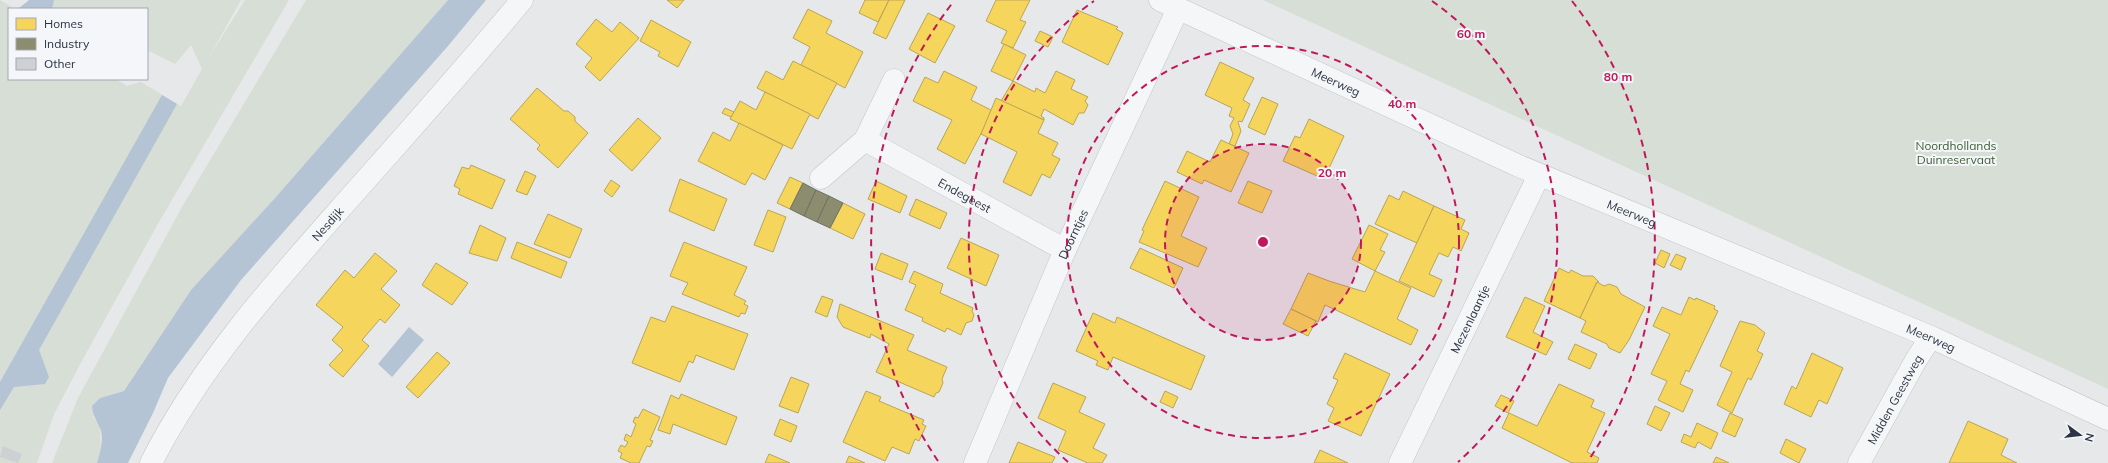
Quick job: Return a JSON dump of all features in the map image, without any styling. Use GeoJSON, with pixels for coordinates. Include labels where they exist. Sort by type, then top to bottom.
{"type":"FeatureCollection","features":[{"type":"Feature","properties":{"kind":"street","name":"Nesdijk"},"geometry":{"type":"LineString","coordinates":[[151,463],[198,385],[228,341],[267,291],[472,61],[522,0]]}},
{"type":"Feature","properties":{"kind":"street","name":"Meerweg"},"geometry":{"type":"LineString","coordinates":[[1169,4],[1539,175],[1931,337],[2108,419]]}},
{"type":"Feature","properties":{"kind":"street","name":"Doorntjes"},"geometry":{"type":"LineString","coordinates":[[975,463],[1169,4]]}},
{"type":"Feature","properties":{"kind":"street"},"geometry":{"type":"LineString","coordinates":[[820,178],[864,140],[894,80]]}},
{"type":"Feature","properties":{"kind":"street","name":"Endegeest"},"geometry":{"type":"LineString","coordinates":[[864,140],[1065,250]]}},
{"type":"Feature","properties":{"kind":"street","name":"Mezenlaantje"},"geometry":{"type":"LineString","coordinates":[[1400,463],[1539,175]]}},
{"type":"Feature","properties":{"kind":"street","name":"Midden Geestweg"},"geometry":{"type":"LineString","coordinates":[[1859,463],[1916,360],[1931,337]]}},
{"type":"Feature","properties":{"kind":"green space"},"geometry":{"type":"Polygon","coordinates":[[[0,0],[13,8],[8,8],[8,80],[118,80],[127,86],[141,82],[181,106],[202,69],[191,45],[175,64],[148,50],[148,8],[52,8],[54,0],[241,0],[209,57],[245,0],[289,0],[159,222],[84,357],[54,414],[37,463],[0,463],[0,0]]]}},
{"type":"Feature","properties":{"kind":"green space"},"geometry":{"type":"Polygon","coordinates":[[[306,0],[448,0],[275,198],[191,290],[124,391],[100,398],[93,417],[100,427],[101,463],[52,463],[78,398],[182,207],[306,0]]]}},
{"type":"Feature","properties":{"kind":"green space","name":"Noordhollands Duinreservaat"},"geometry":{"type":"Polygon","coordinates":[[[1263,0],[2108,0],[2108,389],[1263,0]]]}},
{"type":"Feature","properties":{"kind":"water"},"geometry":{"type":"Polygon","coordinates":[[[29,0],[54,0],[52,8],[19,8],[29,0]]]}},
{"type":"Feature","properties":{"kind":"water"},"geometry":{"type":"Polygon","coordinates":[[[448,0],[486,0],[448,46],[241,280],[168,378],[153,413],[128,463],[97,463],[102,435],[92,406],[100,398],[124,391],[191,290],[275,198],[448,0]]]}},
{"type":"Feature","properties":{"kind":"water"},"geometry":{"type":"Polygon","coordinates":[[[162,95],[177,104],[39,350],[49,377],[45,384],[14,387],[0,410],[0,382],[162,95]]]}},
{"type":"Feature","properties":{"kind":"water"},"geometry":{"type":"Polygon","coordinates":[[[409,327],[424,340],[392,377],[378,364],[409,327]]]}},
{"type":"Feature","properties":{"kind":"building: Homes"},"geometry":{"type":"Polygon","coordinates":[[[667,0],[684,0],[677,8],[667,0]]]}},
{"type":"Feature","properties":{"kind":"building: Homes"},"geometry":{"type":"Polygon","coordinates":[[[865,0],[889,0],[878,22],[859,13],[865,0]]]}},
{"type":"Feature","properties":{"kind":"building: Homes"},"geometry":{"type":"Polygon","coordinates":[[[889,0],[905,0],[886,39],[873,33],[889,0]]]}},
{"type":"Feature","properties":{"kind":"building: Homes"},"geometry":{"type":"Polygon","coordinates":[[[996,0],[1030,0],[1020,20],[1026,22],[1013,48],[1001,43],[1007,31],[986,21],[996,0]]]}},
{"type":"Feature","properties":{"kind":"building: Homes"},"geometry":{"type":"Polygon","coordinates":[[[808,9],[832,21],[826,33],[863,52],[845,88],[801,65],[810,47],[793,38],[808,9]]]}},
{"type":"Feature","properties":{"kind":"building: Homes"},"geometry":{"type":"Polygon","coordinates":[[[1077,10],[1118,27],[1116,29],[1123,33],[1108,65],[1062,42],[1077,10]]]}},
{"type":"Feature","properties":{"kind":"building: Homes"},"geometry":{"type":"Polygon","coordinates":[[[928,13],[955,26],[935,63],[909,49],[928,13]]]}},
{"type":"Feature","properties":{"kind":"building: Homes"},"geometry":{"type":"Polygon","coordinates":[[[596,19],[612,32],[620,22],[639,38],[600,81],[585,67],[592,58],[576,44],[596,19]]]}},
{"type":"Feature","properties":{"kind":"building: Homes"},"geometry":{"type":"Polygon","coordinates":[[[651,20],[691,42],[678,67],[658,56],[660,52],[640,41],[651,20]]]}},
{"type":"Feature","properties":{"kind":"building: Homes"},"geometry":{"type":"Polygon","coordinates":[[[1040,31],[1053,37],[1048,47],[1035,41],[1040,31]]]}},
{"type":"Feature","properties":{"kind":"building: Homes"},"geometry":{"type":"Polygon","coordinates":[[[1004,44],[1026,55],[1013,81],[991,71],[1004,44]]]}},
{"type":"Feature","properties":{"kind":"building: Homes"},"geometry":{"type":"Polygon","coordinates":[[[793,61],[837,83],[818,119],[757,88],[766,71],[783,80],[793,61]]]}},
{"type":"Feature","properties":{"kind":"building: Homes"},"geometry":{"type":"Polygon","coordinates":[[[1220,62],[1254,78],[1243,100],[1250,104],[1242,122],[1238,122],[1241,131],[1235,146],[1229,144],[1233,134],[1230,126],[1234,118],[1229,116],[1232,108],[1205,95],[1220,62]]]}},
{"type":"Feature","properties":{"kind":"building: Homes"},"geometry":{"type":"Polygon","coordinates":[[[944,71],[977,87],[971,100],[993,111],[965,164],[937,149],[952,120],[913,101],[925,77],[938,83],[944,71]]]}},
{"type":"Feature","properties":{"kind":"building: Homes"},"geometry":{"type":"Polygon","coordinates":[[[1056,71],[1075,80],[1071,89],[1088,97],[1085,101],[1088,105],[1084,113],[1079,113],[1073,125],[1044,109],[1041,116],[1044,120],[1001,101],[1013,81],[1035,92],[1036,88],[1045,93],[1056,71]]]}},
{"type":"Feature","properties":{"kind":"building: Homes"},"geometry":{"type":"Polygon","coordinates":[[[537,88],[564,111],[568,111],[575,117],[575,121],[588,133],[558,168],[537,149],[540,145],[510,119],[537,88]]]}},
{"type":"Feature","properties":{"kind":"building: Homes"},"geometry":{"type":"Polygon","coordinates":[[[765,92],[810,114],[792,149],[730,119],[740,101],[756,110],[765,92]]]}},
{"type":"Feature","properties":{"kind":"building: Homes"},"geometry":{"type":"Polygon","coordinates":[[[1262,97],[1278,104],[1265,135],[1248,127],[1262,97]]]}},
{"type":"Feature","properties":{"kind":"building: Homes"},"geometry":{"type":"Polygon","coordinates":[[[996,98],[1044,120],[1038,133],[1058,143],[1052,155],[1060,159],[1050,178],[1042,174],[1031,196],[1003,182],[1017,152],[981,134],[996,98]]]}},
{"type":"Feature","properties":{"kind":"building: Homes"},"geometry":{"type":"Polygon","coordinates":[[[725,108],[734,112],[731,117],[722,113],[725,108]]]}},
{"type":"Feature","properties":{"kind":"building: Homes"},"geometry":{"type":"Polygon","coordinates":[[[638,118],[661,138],[632,171],[609,150],[638,118]]]}},
{"type":"Feature","properties":{"kind":"building: Homes"},"geometry":{"type":"Polygon","coordinates":[[[1309,119],[1344,136],[1324,179],[1283,161],[1295,136],[1300,138],[1309,119]]]}},
{"type":"Feature","properties":{"kind":"building: Homes"},"geometry":{"type":"Polygon","coordinates":[[[739,123],[783,145],[765,180],[752,173],[745,185],[698,161],[713,132],[730,141],[739,123]]]}},
{"type":"Feature","properties":{"kind":"building: Homes"},"geometry":{"type":"Polygon","coordinates":[[[1221,140],[1249,153],[1231,192],[1204,180],[1202,184],[1177,172],[1187,151],[1210,162],[1221,140]]]}},
{"type":"Feature","properties":{"kind":"building: Homes"},"geometry":{"type":"Polygon","coordinates":[[[471,165],[505,180],[492,209],[458,194],[460,189],[454,186],[462,167],[469,169],[471,165]]]}},
{"type":"Feature","properties":{"kind":"building: Homes"},"geometry":{"type":"Polygon","coordinates":[[[525,171],[536,176],[527,195],[516,191],[525,171]]]}},
{"type":"Feature","properties":{"kind":"building: Homes"},"geometry":{"type":"Polygon","coordinates":[[[790,177],[803,183],[790,209],[777,203],[790,177]]]}},
{"type":"Feature","properties":{"kind":"building: Homes"},"geometry":{"type":"Polygon","coordinates":[[[680,179],[727,199],[714,231],[669,211],[680,179]]]}},
{"type":"Feature","properties":{"kind":"building: Homes"},"geometry":{"type":"Polygon","coordinates":[[[611,180],[620,186],[612,197],[604,191],[611,180]]]}},
{"type":"Feature","properties":{"kind":"building: Homes"},"geometry":{"type":"Polygon","coordinates":[[[876,181],[907,196],[900,213],[868,199],[876,181]]]}},
{"type":"Feature","properties":{"kind":"building: Homes"},"geometry":{"type":"Polygon","coordinates":[[[1165,181],[1199,197],[1181,236],[1207,248],[1198,267],[1139,242],[1144,231],[1142,230],[1165,181]]]}},
{"type":"Feature","properties":{"kind":"building: Homes"},"geometry":{"type":"Polygon","coordinates":[[[1248,181],[1272,191],[1262,213],[1238,203],[1248,181]]]}},
{"type":"Feature","properties":{"kind":"building: Homes"},"geometry":{"type":"Polygon","coordinates":[[[1403,191],[1434,206],[1417,243],[1375,224],[1389,195],[1399,200],[1403,191]]]}},
{"type":"Feature","properties":{"kind":"building: Homes"},"geometry":{"type":"Polygon","coordinates":[[[916,199],[947,213],[940,229],[909,215],[916,199]]]}},
{"type":"Feature","properties":{"kind":"building: Homes"},"geometry":{"type":"Polygon","coordinates":[[[843,203],[865,214],[853,239],[830,228],[843,203]]]}},
{"type":"Feature","properties":{"kind":"building: Homes"},"geometry":{"type":"Polygon","coordinates":[[[1434,206],[1465,220],[1461,229],[1469,233],[1461,251],[1453,247],[1448,257],[1439,253],[1429,274],[1442,280],[1434,297],[1399,281],[1434,206]]]}},
{"type":"Feature","properties":{"kind":"building: Homes"},"geometry":{"type":"Polygon","coordinates":[[[768,210],[786,217],[773,252],[754,245],[768,210]]]}},
{"type":"Feature","properties":{"kind":"building: Homes"},"geometry":{"type":"Polygon","coordinates":[[[548,214],[582,229],[570,258],[534,244],[548,214]]]}},
{"type":"Feature","properties":{"kind":"building: Homes"},"geometry":{"type":"Polygon","coordinates":[[[480,225],[506,238],[497,261],[469,253],[480,225]]]}},
{"type":"Feature","properties":{"kind":"building: Homes"},"geometry":{"type":"Polygon","coordinates":[[[1369,225],[1388,234],[1380,250],[1385,252],[1375,271],[1352,259],[1369,225]]]}},
{"type":"Feature","properties":{"kind":"building: Homes"},"geometry":{"type":"Polygon","coordinates":[[[961,238],[999,255],[986,286],[947,268],[961,238]]]}},
{"type":"Feature","properties":{"kind":"building: Homes"},"geometry":{"type":"Polygon","coordinates":[[[517,242],[567,262],[561,278],[511,258],[517,242]]]}},
{"type":"Feature","properties":{"kind":"building: Homes"},"geometry":{"type":"Polygon","coordinates":[[[684,242],[747,267],[734,295],[746,301],[744,304],[748,306],[745,314],[741,313],[739,317],[682,294],[688,283],[670,276],[684,242]]]}},
{"type":"Feature","properties":{"kind":"building: Homes"},"geometry":{"type":"Polygon","coordinates":[[[1140,248],[1183,268],[1174,288],[1130,268],[1140,248]]]}},
{"type":"Feature","properties":{"kind":"building: Homes"},"geometry":{"type":"Polygon","coordinates":[[[1661,250],[1670,254],[1664,268],[1655,263],[1661,250]]]}},
{"type":"Feature","properties":{"kind":"building: Homes"},"geometry":{"type":"Polygon","coordinates":[[[375,253],[397,271],[381,289],[400,305],[385,323],[380,319],[362,340],[369,346],[343,377],[329,365],[343,350],[332,340],[343,327],[316,305],[345,270],[354,278],[375,253]]]}},
{"type":"Feature","properties":{"kind":"building: Homes"},"geometry":{"type":"Polygon","coordinates":[[[881,253],[908,264],[902,280],[875,269],[881,253]]]}},
{"type":"Feature","properties":{"kind":"building: Homes"},"geometry":{"type":"Polygon","coordinates":[[[1676,254],[1686,258],[1681,270],[1670,265],[1676,254]]]}},
{"type":"Feature","properties":{"kind":"building: Homes"},"geometry":{"type":"Polygon","coordinates":[[[436,263],[468,283],[452,305],[422,285],[436,263]]]}},
{"type":"Feature","properties":{"kind":"building: Homes"},"geometry":{"type":"Polygon","coordinates":[[[1559,268],[1569,273],[1571,270],[1583,276],[1593,276],[1599,282],[1597,282],[1580,318],[1544,301],[1559,268]]]}},
{"type":"Feature","properties":{"kind":"building: Homes"},"geometry":{"type":"Polygon","coordinates":[[[914,271],[943,284],[940,293],[973,308],[972,311],[974,315],[972,321],[966,323],[961,335],[947,328],[945,332],[922,321],[923,318],[905,310],[916,285],[909,282],[914,271]]]}},
{"type":"Feature","properties":{"kind":"building: Homes"},"geometry":{"type":"Polygon","coordinates":[[[1375,271],[1411,288],[1397,319],[1418,330],[1411,345],[1325,305],[1318,322],[1291,309],[1308,273],[1365,292],[1375,271]]]}},
{"type":"Feature","properties":{"kind":"building: Homes"},"geometry":{"type":"Polygon","coordinates":[[[1597,282],[1604,286],[1609,284],[1617,287],[1621,294],[1645,307],[1629,340],[1620,353],[1609,348],[1607,344],[1581,332],[1586,321],[1580,318],[1597,282]]]}},
{"type":"Feature","properties":{"kind":"building: Homes"},"geometry":{"type":"Polygon","coordinates":[[[822,296],[833,300],[827,317],[815,312],[822,296]]]}},
{"type":"Feature","properties":{"kind":"building: Homes"},"geometry":{"type":"Polygon","coordinates":[[[1525,297],[1545,306],[1533,332],[1553,342],[1546,355],[1506,337],[1525,297]]]}},
{"type":"Feature","properties":{"kind":"building: Homes"},"geometry":{"type":"Polygon","coordinates":[[[1689,297],[1695,300],[1696,298],[1715,306],[1714,309],[1718,311],[1689,372],[1686,370],[1680,384],[1693,390],[1683,412],[1658,400],[1667,381],[1651,374],[1670,334],[1653,326],[1662,307],[1681,315],[1689,297]]]}},
{"type":"Feature","properties":{"kind":"building: Homes"},"geometry":{"type":"Polygon","coordinates":[[[840,304],[914,335],[907,350],[947,367],[939,392],[936,393],[934,397],[876,372],[889,344],[871,334],[870,338],[843,327],[837,317],[840,304]]]}},
{"type":"Feature","properties":{"kind":"building: Homes"},"geometry":{"type":"Polygon","coordinates":[[[672,306],[748,334],[734,370],[696,355],[693,363],[689,361],[680,382],[632,363],[651,317],[665,322],[672,306]]]}},
{"type":"Feature","properties":{"kind":"building: Homes"},"geometry":{"type":"Polygon","coordinates":[[[1291,309],[1316,321],[1308,336],[1283,324],[1291,309]]]}},
{"type":"Feature","properties":{"kind":"building: Homes"},"geometry":{"type":"Polygon","coordinates":[[[1093,313],[1115,323],[1117,317],[1205,356],[1191,390],[1113,357],[1108,370],[1096,365],[1098,361],[1076,351],[1093,313]]]}},
{"type":"Feature","properties":{"kind":"building: Homes"},"geometry":{"type":"Polygon","coordinates":[[[1740,321],[1755,325],[1765,333],[1757,351],[1763,354],[1751,380],[1748,378],[1732,413],[1717,405],[1732,372],[1720,366],[1740,321]]]}},
{"type":"Feature","properties":{"kind":"building: Homes"},"geometry":{"type":"Polygon","coordinates":[[[1575,344],[1597,354],[1590,369],[1568,359],[1575,344]]]}},
{"type":"Feature","properties":{"kind":"building: Homes"},"geometry":{"type":"Polygon","coordinates":[[[437,352],[450,363],[418,398],[406,387],[437,352]]]}},
{"type":"Feature","properties":{"kind":"building: Homes"},"geometry":{"type":"Polygon","coordinates":[[[1345,353],[1390,374],[1361,436],[1328,421],[1334,408],[1327,404],[1338,380],[1333,378],[1345,353]]]}},
{"type":"Feature","properties":{"kind":"building: Homes"},"geometry":{"type":"Polygon","coordinates":[[[1812,353],[1843,368],[1827,404],[1819,400],[1811,417],[1784,404],[1792,386],[1796,389],[1812,353]]]}},
{"type":"Feature","properties":{"kind":"building: Homes"},"geometry":{"type":"Polygon","coordinates":[[[791,377],[809,384],[798,413],[779,406],[791,377]]]}},
{"type":"Feature","properties":{"kind":"building: Homes"},"geometry":{"type":"Polygon","coordinates":[[[1053,383],[1086,397],[1079,412],[1105,424],[1093,448],[1107,455],[1102,463],[1088,463],[1058,450],[1066,431],[1038,418],[1053,383]]]}},
{"type":"Feature","properties":{"kind":"building: Homes"},"geometry":{"type":"Polygon","coordinates":[[[1559,384],[1594,400],[1591,407],[1605,413],[1587,452],[1599,458],[1597,463],[1572,463],[1502,428],[1509,413],[1537,426],[1559,384]]]}},
{"type":"Feature","properties":{"kind":"building: Homes"},"geometry":{"type":"Polygon","coordinates":[[[866,391],[881,397],[879,401],[924,420],[922,424],[926,426],[919,441],[915,439],[909,454],[892,447],[885,461],[843,442],[866,391]]]}},
{"type":"Feature","properties":{"kind":"building: Homes"},"geometry":{"type":"Polygon","coordinates":[[[1165,391],[1178,397],[1173,408],[1160,402],[1165,391]]]}},
{"type":"Feature","properties":{"kind":"building: Homes"},"geometry":{"type":"Polygon","coordinates":[[[681,394],[737,417],[726,445],[673,424],[670,434],[658,430],[671,395],[679,399],[681,394]]]}},
{"type":"Feature","properties":{"kind":"building: Homes"},"geometry":{"type":"Polygon","coordinates":[[[1501,395],[1514,401],[1508,413],[1495,406],[1501,395]]]}},
{"type":"Feature","properties":{"kind":"building: Homes"},"geometry":{"type":"Polygon","coordinates":[[[1655,406],[1670,413],[1661,431],[1647,424],[1655,406]]]}},
{"type":"Feature","properties":{"kind":"building: Homes"},"geometry":{"type":"Polygon","coordinates":[[[643,409],[660,417],[650,440],[653,441],[650,447],[647,446],[639,463],[631,463],[620,458],[622,453],[618,451],[621,445],[625,447],[628,442],[624,440],[626,434],[631,437],[636,424],[633,422],[635,417],[638,418],[643,409]]]}},
{"type":"Feature","properties":{"kind":"building: Homes"},"geometry":{"type":"Polygon","coordinates":[[[1730,413],[1743,419],[1735,437],[1722,431],[1730,413]]]}},
{"type":"Feature","properties":{"kind":"building: Homes"},"geometry":{"type":"Polygon","coordinates":[[[780,419],[797,426],[791,442],[774,435],[780,419]]]}},
{"type":"Feature","properties":{"kind":"building: Homes"},"geometry":{"type":"Polygon","coordinates":[[[1968,421],[2008,439],[2001,455],[2017,463],[1949,463],[1968,421]]]}},
{"type":"Feature","properties":{"kind":"building: Homes"},"geometry":{"type":"Polygon","coordinates":[[[1697,423],[1718,433],[1711,449],[1698,442],[1695,448],[1681,442],[1684,434],[1691,437],[1697,423]]]}},
{"type":"Feature","properties":{"kind":"building: Homes"},"geometry":{"type":"Polygon","coordinates":[[[1786,439],[1806,449],[1799,463],[1780,453],[1786,439]]]}},
{"type":"Feature","properties":{"kind":"building: Homes"},"geometry":{"type":"Polygon","coordinates":[[[1018,442],[1055,457],[1052,463],[1009,463],[1018,442]]]}},
{"type":"Feature","properties":{"kind":"building: Homes"},"geometry":{"type":"Polygon","coordinates":[[[1320,450],[1348,463],[1314,463],[1320,450]]]}},
{"type":"Feature","properties":{"kind":"building: Homes"},"geometry":{"type":"Polygon","coordinates":[[[769,454],[790,463],[765,463],[769,454]]]}},
{"type":"Feature","properties":{"kind":"building: Homes"},"geometry":{"type":"Polygon","coordinates":[[[849,456],[865,463],[846,463],[849,456]]]}},
{"type":"Feature","properties":{"kind":"building: Homes"},"geometry":{"type":"Polygon","coordinates":[[[1716,457],[1725,461],[1729,463],[1713,463],[1716,457]]]}},
{"type":"Feature","properties":{"kind":"building: Industry"},"geometry":{"type":"Polygon","coordinates":[[[803,183],[816,190],[804,216],[790,209],[803,183]]]}},
{"type":"Feature","properties":{"kind":"building: Industry"},"geometry":{"type":"Polygon","coordinates":[[[816,190],[829,196],[817,222],[804,216],[816,190]]]}},
{"type":"Feature","properties":{"kind":"building: Industry"},"geometry":{"type":"Polygon","coordinates":[[[829,196],[843,203],[830,228],[817,222],[829,196]]]}},
{"type":"Feature","properties":{"kind":"building: Other"},"geometry":{"type":"Polygon","coordinates":[[[3,446],[22,454],[18,463],[0,457],[3,446]]]}}]}
